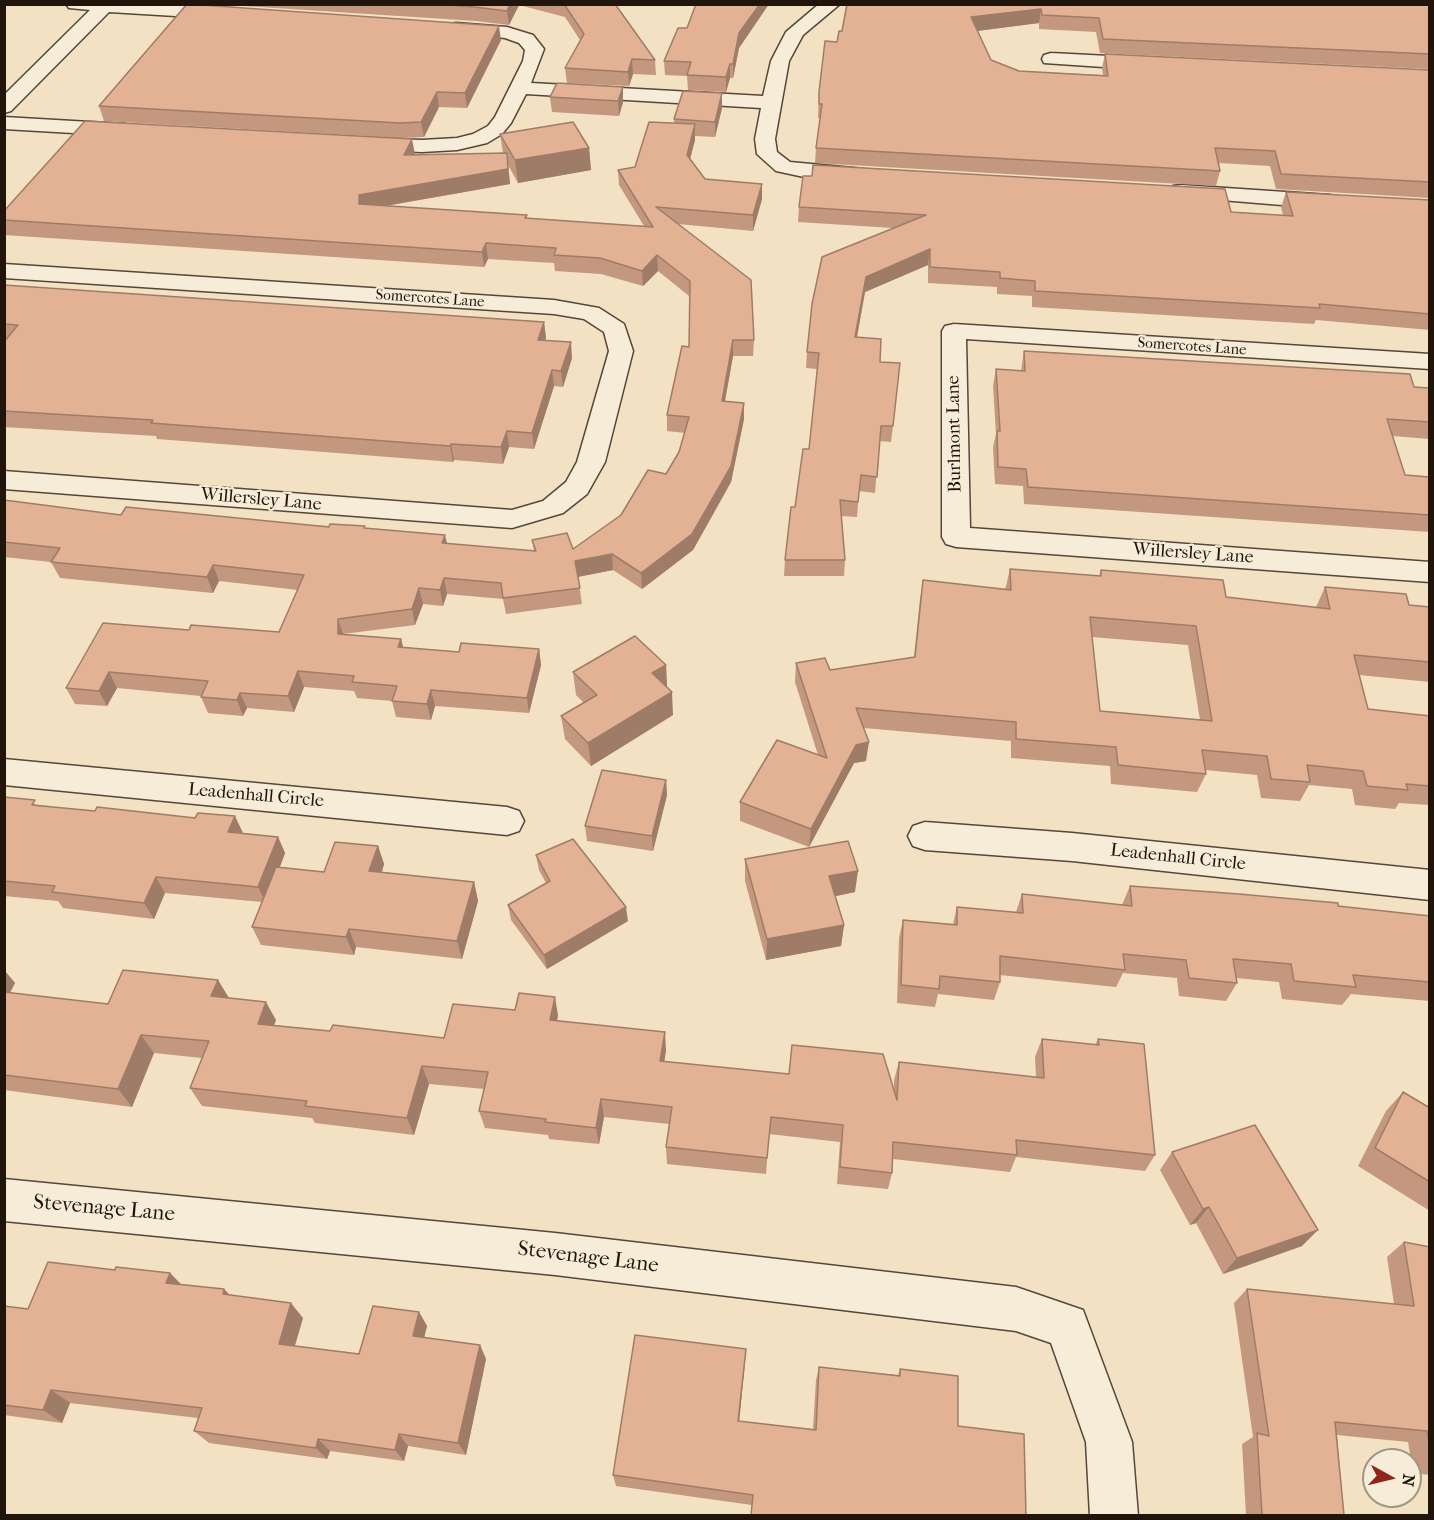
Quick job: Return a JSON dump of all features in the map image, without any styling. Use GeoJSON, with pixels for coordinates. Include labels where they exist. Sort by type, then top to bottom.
{"type":"FeatureCollection","features":[{"type":"Feature","properties":{"kind":"street"},"geometry":{"type":"LineString","coordinates":[[75,4],[243,15]]}},
{"type":"Feature","properties":{"kind":"street"},"geometry":{"type":"LineString","coordinates":[[831,4],[804,23],[788,41],[780,61],[765,139],[766,154],[783,167],[804,171],[875,175]]}},
{"type":"Feature","properties":{"kind":"street"},"geometry":{"type":"LineString","coordinates":[[4,107],[105,5]]}},
{"type":"Feature","properties":{"kind":"street"},"geometry":{"type":"LineString","coordinates":[[352,142],[422,146],[457,144],[480,138],[495,130],[504,118],[535,49],[526,39],[507,33],[441,27]]}},
{"type":"Feature","properties":{"kind":"street"},"geometry":{"type":"LineString","coordinates":[[1051,59],[1169,65]]}},
{"type":"Feature","properties":{"kind":"street"},"geometry":{"type":"LineString","coordinates":[[518,88],[773,103]]}},
{"type":"Feature","properties":{"kind":"street"},"geometry":{"type":"LineString","coordinates":[[4,123],[141,131]]}},
{"type":"Feature","properties":{"kind":"street"},"geometry":{"type":"LineString","coordinates":[[1161,190],[1347,203]]}},
{"type":"Feature","properties":{"kind":"street","name":"Somercotes Lane"},"geometry":{"type":"LineString","coordinates":[[4,271],[554,307],[591,313],[615,328],[621,351],[591,462],[577,488],[554,507],[517,517]]}},
{"type":"Feature","properties":{"kind":"street","name":"Somercotes Lane"},"geometry":{"type":"LineString","coordinates":[[954,331],[1430,362]]}},
{"type":"Feature","properties":{"kind":"street","name":"Burlmont Lane"},"geometry":{"type":"LineString","coordinates":[[954,331],[956,537]]}},
{"type":"Feature","properties":{"kind":"street","name":"Willersley Lane"},"geometry":{"type":"LineString","coordinates":[[4,480],[485,518],[517,517]]}},
{"type":"Feature","properties":{"kind":"street","name":"Willersley Lane"},"geometry":{"type":"LineString","coordinates":[[956,537],[1430,572]]}},
{"type":"Feature","properties":{"kind":"street","name":"Leadenhall Circle"},"geometry":{"type":"LineString","coordinates":[[4,772],[507,821]]}},
{"type":"Feature","properties":{"kind":"street","name":"Leadenhall Circle"},"geometry":{"type":"LineString","coordinates":[[925,836],[1072,847],[1430,885]]}},
{"type":"Feature","properties":{"kind":"street","name":"Stevenage Lane"},"geometry":{"type":"LineString","coordinates":[[4,1200],[555,1254],[1016,1309],[1067,1326],[1109,1442],[1113,1515]]}},
{"type":"Feature","properties":{"kind":"building"},"geometry":{"type":"Polygon","coordinates":[[[187,4],[499,26],[465,93],[437,92],[421,122],[400,123],[99,106],[187,4]]]}},
{"type":"Feature","properties":{"kind":"building"},"geometry":{"type":"Polygon","coordinates":[[[435,4],[510,4],[507,11],[435,4]]]}},
{"type":"Feature","properties":{"kind":"building"},"geometry":{"type":"Polygon","coordinates":[[[564,4],[615,4],[655,60],[632,59],[628,72],[565,68],[584,34],[564,4]]]}},
{"type":"Feature","properties":{"kind":"building"},"geometry":{"type":"Polygon","coordinates":[[[696,4],[760,4],[739,33],[733,64],[730,64],[726,77],[687,75],[691,62],[664,61],[678,28],[687,28],[696,4]]]}},
{"type":"Feature","properties":{"kind":"building"},"geometry":{"type":"Polygon","coordinates":[[[847,4],[1430,4],[1430,54],[1103,39],[1099,18],[1042,15],[1041,9],[971,17],[991,60],[1019,71],[1108,76],[1105,54],[1430,70],[1430,182],[1281,174],[1275,151],[1215,148],[1220,171],[816,148],[822,104],[819,104],[819,92],[825,41],[837,42],[839,31],[842,31],[847,4]]]}},
{"type":"Feature","properties":{"kind":"building"},"geometry":{"type":"Polygon","coordinates":[[[557,83],[623,87],[618,101],[550,97],[557,83]]]}},
{"type":"Feature","properties":{"kind":"building"},"geometry":{"type":"Polygon","coordinates":[[[683,91],[722,93],[715,122],[674,119],[683,91]]]}},
{"type":"Feature","properties":{"kind":"building"},"geometry":{"type":"Polygon","coordinates":[[[85,121],[412,139],[404,155],[507,153],[508,169],[359,195],[359,204],[527,215],[525,218],[653,227],[618,170],[635,167],[649,122],[695,124],[687,155],[705,179],[762,184],[753,215],[656,207],[751,280],[754,340],[733,340],[722,401],[744,403],[731,466],[692,534],[641,573],[612,554],[575,561],[580,588],[503,598],[501,583],[444,578],[440,590],[419,588],[412,609],[338,619],[338,634],[401,639],[398,647],[459,652],[461,643],[539,649],[527,698],[431,690],[427,704],[392,701],[397,686],[352,682],[354,676],[298,671],[288,696],[240,693],[237,700],[201,697],[208,681],[109,672],[99,691],[66,688],[103,623],[189,630],[191,625],[279,632],[304,575],[213,565],[207,577],[51,562],[60,548],[4,542],[4,500],[121,515],[126,507],[329,527],[330,524],[365,526],[364,528],[445,535],[442,543],[536,551],[532,540],[567,533],[573,549],[621,515],[648,470],[666,474],[679,452],[689,417],[667,415],[682,346],[689,347],[690,281],[657,255],[642,271],[600,258],[554,255],[556,248],[486,243],[482,252],[4,220],[4,211],[85,121]]]}},
{"type":"Feature","properties":{"kind":"building"},"geometry":{"type":"Polygon","coordinates":[[[573,122],[589,148],[515,160],[500,134],[573,122]]]}},
{"type":"Feature","properties":{"kind":"building"},"geometry":{"type":"Polygon","coordinates":[[[813,165],[1225,189],[1231,212],[1293,216],[1286,192],[1430,200],[1430,314],[1319,304],[1320,308],[1035,291],[1035,281],[1000,278],[1000,272],[930,267],[930,249],[866,277],[855,337],[881,339],[880,362],[900,363],[893,426],[881,426],[877,477],[861,475],[858,502],[840,500],[845,560],[785,560],[791,507],[795,507],[803,449],[809,449],[819,353],[807,352],[812,304],[822,257],[926,215],[799,207],[803,176],[812,176],[813,165]]]}},
{"type":"Feature","properties":{"kind":"building"},"geometry":{"type":"Polygon","coordinates":[[[4,285],[544,322],[538,340],[571,342],[561,371],[552,370],[532,433],[507,431],[501,447],[451,444],[450,446],[151,423],[153,420],[4,411],[4,342],[18,325],[4,324],[4,285]]]}},
{"type":"Feature","properties":{"kind":"building"},"geometry":{"type":"Polygon","coordinates":[[[1024,351],[1410,374],[1414,387],[1430,388],[1430,422],[1387,419],[1405,475],[1430,477],[1430,515],[1028,487],[1026,469],[998,467],[997,431],[1000,431],[996,369],[1025,371],[1024,351]]]}},
{"type":"Feature","properties":{"kind":"building"},"geometry":{"type":"Polygon","coordinates":[[[1010,569],[1101,576],[1101,570],[1223,580],[1226,597],[1330,609],[1325,587],[1406,594],[1409,605],[1430,607],[1430,662],[1354,655],[1368,709],[1430,716],[1430,786],[1406,784],[1408,790],[1367,786],[1363,771],[1307,765],[1310,782],[1271,779],[1267,756],[1202,750],[1206,774],[1118,765],[1116,747],[1016,739],[1016,722],[856,708],[869,742],[856,745],[811,829],[740,802],[777,740],[827,758],[796,663],[825,658],[830,670],[915,657],[923,580],[1011,590],[1010,569]],[[1090,617],[1100,711],[1212,721],[1196,626],[1090,617]]]}},
{"type":"Feature","properties":{"kind":"building"},"geometry":{"type":"Polygon","coordinates":[[[635,636],[666,665],[652,673],[672,692],[588,743],[561,716],[597,695],[573,672],[635,636]]]}},
{"type":"Feature","properties":{"kind":"building"},"geometry":{"type":"Polygon","coordinates":[[[602,770],[666,780],[652,836],[585,826],[602,770]]]}},
{"type":"Feature","properties":{"kind":"building"},"geometry":{"type":"Polygon","coordinates":[[[4,797],[35,800],[32,805],[95,811],[97,807],[195,818],[198,813],[235,816],[228,832],[278,837],[258,887],[156,877],[144,903],[52,892],[55,886],[4,881],[4,797]]]}},
{"type":"Feature","properties":{"kind":"building"},"geometry":{"type":"Polygon","coordinates":[[[573,839],[626,907],[544,955],[508,905],[550,881],[536,855],[573,839]]]}},
{"type":"Feature","properties":{"kind":"building"},"geometry":{"type":"Polygon","coordinates":[[[848,841],[858,871],[829,876],[844,925],[767,939],[745,859],[848,841]]]}},
{"type":"Feature","properties":{"kind":"building"},"geometry":{"type":"Polygon","coordinates":[[[335,842],[378,846],[369,871],[474,882],[457,941],[349,929],[346,937],[252,927],[276,867],[324,872],[335,842]]]}},
{"type":"Feature","properties":{"kind":"building"},"geometry":{"type":"Polygon","coordinates":[[[1130,886],[1338,903],[1338,906],[1430,916],[1430,982],[1353,975],[1356,987],[1294,981],[1291,964],[1233,959],[1237,983],[1189,978],[1186,960],[1123,954],[1125,970],[1000,956],[1000,982],[940,976],[939,989],[901,985],[903,920],[957,925],[957,907],[1023,913],[1022,894],[1132,906],[1130,886]]]}},
{"type":"Feature","properties":{"kind":"building"},"geometry":{"type":"Polygon","coordinates":[[[123,970],[218,980],[211,996],[266,1002],[258,1024],[330,1031],[333,1025],[444,1038],[453,1004],[515,1010],[519,993],[555,997],[550,1020],[665,1032],[660,1061],[789,1074],[792,1045],[883,1054],[897,1100],[899,1062],[1044,1078],[1042,1039],[1099,1045],[1098,1039],[1144,1044],[1155,1155],[1016,1140],[1017,1155],[893,1142],[892,1173],[840,1167],[843,1125],[771,1117],[767,1158],[666,1147],[672,1107],[601,1099],[596,1128],[545,1122],[546,1119],[479,1111],[488,1072],[422,1066],[407,1118],[305,1106],[307,1101],[190,1088],[209,1041],[141,1035],[118,1089],[4,1075],[4,992],[108,1004],[123,970]]]}},
{"type":"Feature","properties":{"kind":"building"},"geometry":{"type":"Polygon","coordinates":[[[1403,1092],[1430,1108],[1430,1182],[1375,1148],[1403,1092]]]}},
{"type":"Feature","properties":{"kind":"building"},"geometry":{"type":"Polygon","coordinates":[[[1255,1125],[1318,1230],[1237,1258],[1209,1207],[1203,1209],[1172,1152],[1255,1125]]]}},
{"type":"Feature","properties":{"kind":"building"},"geometry":{"type":"Polygon","coordinates":[[[1404,1242],[1430,1247],[1430,1445],[1427,1431],[1335,1422],[1344,1515],[1262,1515],[1257,1433],[1269,1436],[1247,1289],[1414,1306],[1404,1242]]]}},
{"type":"Feature","properties":{"kind":"building"},"geometry":{"type":"Polygon","coordinates":[[[48,1262],[115,1270],[116,1267],[170,1273],[166,1283],[224,1289],[223,1294],[291,1303],[279,1344],[359,1354],[373,1306],[419,1312],[413,1336],[480,1345],[458,1443],[399,1434],[395,1450],[318,1439],[316,1448],[194,1431],[202,1408],[51,1390],[43,1410],[4,1405],[4,1306],[28,1309],[48,1262]]]}},
{"type":"Feature","properties":{"kind":"building"},"geometry":{"type":"Polygon","coordinates":[[[635,1335],[746,1349],[738,1421],[816,1430],[819,1367],[900,1376],[900,1369],[958,1376],[958,1426],[1024,1434],[1026,1515],[751,1515],[753,1495],[613,1475],[635,1335]]]}}]}
